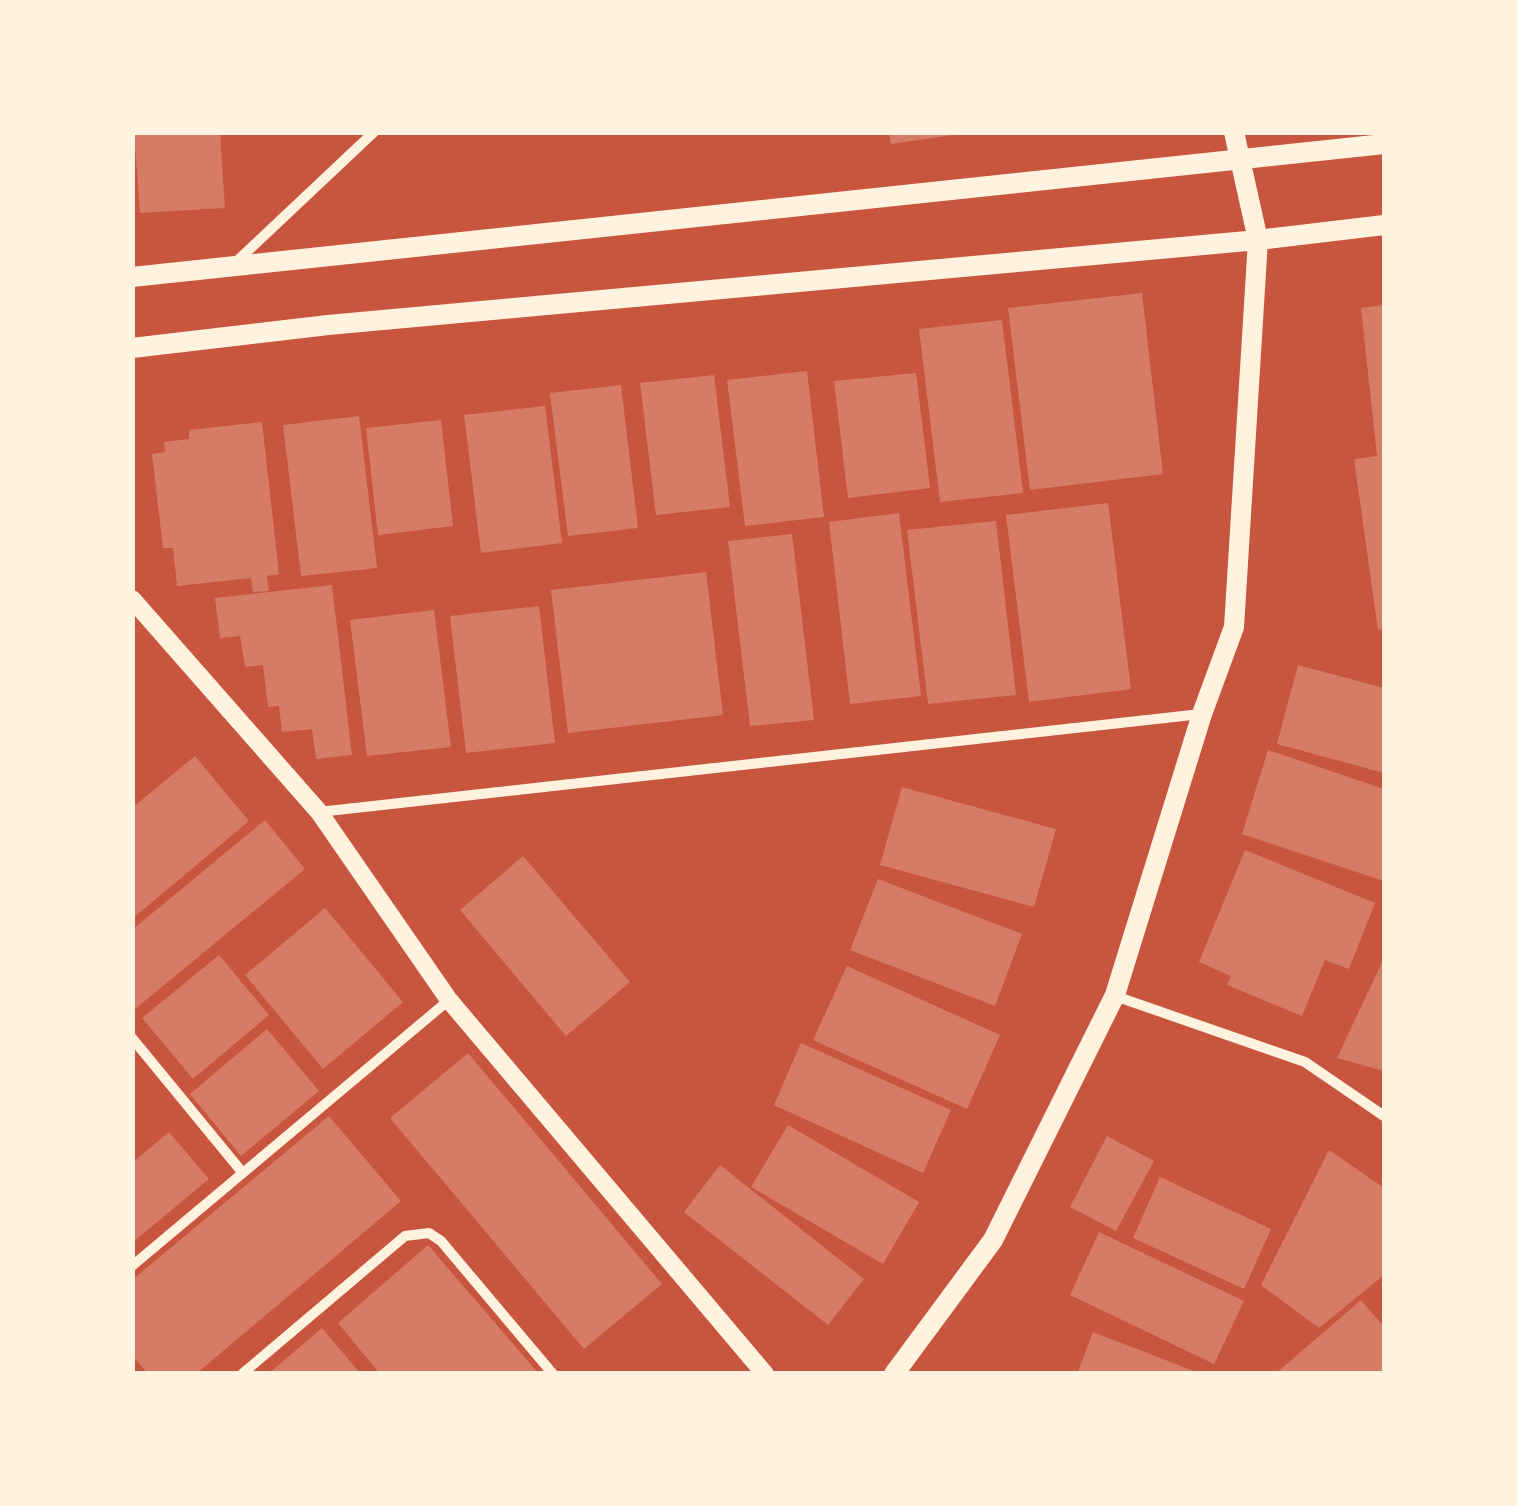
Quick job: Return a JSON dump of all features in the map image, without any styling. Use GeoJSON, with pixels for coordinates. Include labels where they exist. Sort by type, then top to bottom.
{"type":"FeatureCollection","features":[{"type":"Feature","properties":{"kind":"main road"},"geometry":{"type":"LineString","coordinates":[[894,1374],[993,1240],[1114,996],[1202,714],[1234,627],[1258,240],[1234,132]]}},
{"type":"Feature","properties":{"kind":"main road"},"geometry":{"type":"LineString","coordinates":[[132,278],[1384,144]]}},
{"type":"Feature","properties":{"kind":"main road"},"geometry":{"type":"LineString","coordinates":[[132,348],[328,325],[1258,240],[1384,224]]}},
{"type":"Feature","properties":{"kind":"street"},"geometry":{"type":"LineString","coordinates":[[233,265],[374,132]]}},
{"type":"Feature","properties":{"kind":"street"},"geometry":{"type":"LineString","coordinates":[[132,599],[320,812],[449,1000],[765,1374]]}},
{"type":"Feature","properties":{"kind":"street"},"geometry":{"type":"LineString","coordinates":[[320,812],[1202,714]]}},
{"type":"Feature","properties":{"kind":"street"},"geometry":{"type":"LineString","coordinates":[[1114,996],[1305,1062],[1384,1116]]}},
{"type":"Feature","properties":{"kind":"street"},"geometry":{"type":"LineString","coordinates":[[132,1266],[449,1000]]}},
{"type":"Feature","properties":{"kind":"street"},"geometry":{"type":"LineString","coordinates":[[132,1038],[242,1172]]}},
{"type":"Feature","properties":{"kind":"street"},"geometry":{"type":"LineString","coordinates":[[242,1374],[405,1236],[429,1233],[441,1242],[553,1374]]}},
{"type":"Feature","properties":{"kind":"building"},"geometry":{"type":"Polygon","coordinates":[[[134,132],[220,132],[225,208],[140,213],[134,132]]]}},
{"type":"Feature","properties":{"kind":"building"},"geometry":{"type":"Polygon","coordinates":[[[889,132],[954,132],[954,135],[891,144],[889,132]]]}},
{"type":"Feature","properties":{"kind":"building"},"geometry":{"type":"Polygon","coordinates":[[[1142,293],[1163,474],[1030,490],[1008,308],[1142,293]]]}},
{"type":"Feature","properties":{"kind":"building"},"geometry":{"type":"Polygon","coordinates":[[[1384,305],[1384,629],[1378,630],[1354,459],[1377,456],[1361,308],[1384,305]]]}},
{"type":"Feature","properties":{"kind":"building"},"geometry":{"type":"Polygon","coordinates":[[[1002,320],[1023,493],[940,502],[919,329],[1002,320]]]}},
{"type":"Feature","properties":{"kind":"building"},"geometry":{"type":"Polygon","coordinates":[[[807,371],[824,517],[745,526],[727,380],[807,371]]]}},
{"type":"Feature","properties":{"kind":"building"},"geometry":{"type":"Polygon","coordinates":[[[916,373],[930,488],[848,498],[834,381],[916,373]]]}},
{"type":"Feature","properties":{"kind":"building"},"geometry":{"type":"Polygon","coordinates":[[[714,375],[730,507],[656,515],[640,383],[714,375]]]}},
{"type":"Feature","properties":{"kind":"building"},"geometry":{"type":"Polygon","coordinates":[[[621,385],[638,528],[568,536],[550,393],[621,385]]]}},
{"type":"Feature","properties":{"kind":"building"},"geometry":{"type":"Polygon","coordinates":[[[545,406],[562,543],[481,553],[464,415],[545,406]]]}},
{"type":"Feature","properties":{"kind":"building"},"geometry":{"type":"Polygon","coordinates":[[[359,416],[377,568],[301,576],[283,425],[359,416]]]}},
{"type":"Feature","properties":{"kind":"building"},"geometry":{"type":"Polygon","coordinates":[[[441,420],[453,526],[378,535],[366,428],[441,420]]]}},
{"type":"Feature","properties":{"kind":"building"},"geometry":{"type":"Polygon","coordinates":[[[262,422],[279,574],[267,576],[269,591],[253,592],[251,578],[177,586],[173,548],[163,548],[152,454],[165,452],[164,442],[189,439],[189,430],[262,422]]]}},
{"type":"Feature","properties":{"kind":"building"},"geometry":{"type":"Polygon","coordinates":[[[1108,503],[1131,689],[1029,702],[1006,515],[1108,503]]]}},
{"type":"Feature","properties":{"kind":"building"},"geometry":{"type":"Polygon","coordinates":[[[899,513],[921,696],[850,704],[829,522],[899,513]]]}},
{"type":"Feature","properties":{"kind":"building"},"geometry":{"type":"Polygon","coordinates":[[[996,521],[1016,695],[928,704],[907,530],[996,521]]]}},
{"type":"Feature","properties":{"kind":"building"},"geometry":{"type":"Polygon","coordinates":[[[792,534],[814,720],[750,726],[728,541],[792,534]]]}},
{"type":"Feature","properties":{"kind":"building"},"geometry":{"type":"Polygon","coordinates":[[[706,572],[723,715],[568,733],[551,590],[706,572]]]}},
{"type":"Feature","properties":{"kind":"building"},"geometry":{"type":"Polygon","coordinates":[[[332,585],[352,755],[316,759],[312,729],[282,732],[279,706],[268,707],[263,665],[245,667],[240,636],[220,638],[215,598],[332,585]]]}},
{"type":"Feature","properties":{"kind":"building"},"geometry":{"type":"Polygon","coordinates":[[[539,606],[555,743],[466,753],[450,616],[539,606]]]}},
{"type":"Feature","properties":{"kind":"building"},"geometry":{"type":"Polygon","coordinates":[[[434,610],[451,747],[367,756],[350,620],[434,610]]]}},
{"type":"Feature","properties":{"kind":"building"},"geometry":{"type":"Polygon","coordinates":[[[1298,665],[1384,688],[1384,773],[1277,744],[1298,665]]]}},
{"type":"Feature","properties":{"kind":"building"},"geometry":{"type":"Polygon","coordinates":[[[1268,750],[1384,789],[1384,881],[1242,834],[1268,750]]]}},
{"type":"Feature","properties":{"kind":"building"},"geometry":{"type":"Polygon","coordinates":[[[195,756],[249,821],[132,919],[132,808],[195,756]]]}},
{"type":"Feature","properties":{"kind":"building"},"geometry":{"type":"Polygon","coordinates":[[[902,787],[1056,829],[1034,907],[880,865],[902,787]]]}},
{"type":"Feature","properties":{"kind":"building"},"geometry":{"type":"Polygon","coordinates":[[[265,820],[305,869],[135,1009],[132,930],[265,820]]]}},
{"type":"Feature","properties":{"kind":"building"},"geometry":{"type":"Polygon","coordinates":[[[1245,850],[1375,903],[1349,969],[1325,960],[1302,1016],[1227,985],[1231,976],[1199,962],[1245,850]]]}},
{"type":"Feature","properties":{"kind":"building"},"geometry":{"type":"Polygon","coordinates":[[[523,856],[630,982],[566,1036],[460,910],[523,856]]]}},
{"type":"Feature","properties":{"kind":"building"},"geometry":{"type":"Polygon","coordinates":[[[878,879],[1022,934],[995,1006],[850,950],[878,879]]]}},
{"type":"Feature","properties":{"kind":"building"},"geometry":{"type":"Polygon","coordinates":[[[325,908],[403,1002],[323,1069],[245,975],[325,908]]]}},
{"type":"Feature","properties":{"kind":"building"},"geometry":{"type":"Polygon","coordinates":[[[219,955],[269,1015],[193,1079],[142,1018],[219,955]]]}},
{"type":"Feature","properties":{"kind":"building"},"geometry":{"type":"Polygon","coordinates":[[[1384,958],[1384,1071],[1337,1058],[1384,958]]]}},
{"type":"Feature","properties":{"kind":"building"},"geometry":{"type":"Polygon","coordinates":[[[847,966],[1000,1035],[967,1109],[813,1040],[847,966]]]}},
{"type":"Feature","properties":{"kind":"building"},"geometry":{"type":"Polygon","coordinates":[[[267,1029],[319,1091],[241,1156],[190,1094],[267,1029]]]}},
{"type":"Feature","properties":{"kind":"building"},"geometry":{"type":"Polygon","coordinates":[[[801,1043],[951,1110],[923,1173],[774,1105],[801,1043]]]}},
{"type":"Feature","properties":{"kind":"building"},"geometry":{"type":"Polygon","coordinates":[[[468,1053],[662,1284],[584,1349],[390,1118],[468,1053]]]}},
{"type":"Feature","properties":{"kind":"building"},"geometry":{"type":"Polygon","coordinates":[[[329,1116],[401,1201],[196,1374],[148,1374],[132,1355],[132,1280],[329,1116]]]}},
{"type":"Feature","properties":{"kind":"building"},"geometry":{"type":"Polygon","coordinates":[[[788,1125],[919,1202],[883,1264],[751,1187],[788,1125]]]}},
{"type":"Feature","properties":{"kind":"building"},"geometry":{"type":"Polygon","coordinates":[[[169,1132],[209,1179],[132,1243],[132,1163],[169,1132]]]}},
{"type":"Feature","properties":{"kind":"building"},"geometry":{"type":"Polygon","coordinates":[[[1107,1136],[1154,1161],[1116,1231],[1070,1207],[1107,1136]]]}},
{"type":"Feature","properties":{"kind":"building"},"geometry":{"type":"Polygon","coordinates":[[[1329,1150],[1384,1188],[1384,1275],[1319,1328],[1261,1285],[1329,1150]]]}},
{"type":"Feature","properties":{"kind":"building"},"geometry":{"type":"Polygon","coordinates":[[[720,1165],[864,1279],[828,1325],[684,1212],[720,1165]]]}},
{"type":"Feature","properties":{"kind":"building"},"geometry":{"type":"Polygon","coordinates":[[[1160,1177],[1271,1229],[1244,1289],[1133,1238],[1160,1177]]]}},
{"type":"Feature","properties":{"kind":"building"},"geometry":{"type":"Polygon","coordinates":[[[1099,1232],[1244,1301],[1214,1364],[1070,1295],[1099,1232]]]}},
{"type":"Feature","properties":{"kind":"building"},"geometry":{"type":"Polygon","coordinates":[[[428,1245],[539,1374],[380,1374],[338,1323],[428,1245]]]}},
{"type":"Feature","properties":{"kind":"building"},"geometry":{"type":"Polygon","coordinates":[[[1361,1300],[1384,1327],[1384,1374],[1275,1374],[1361,1300]]]}},
{"type":"Feature","properties":{"kind":"building"},"geometry":{"type":"Polygon","coordinates":[[[322,1328],[361,1374],[268,1374],[322,1328]]]}},
{"type":"Feature","properties":{"kind":"building"},"geometry":{"type":"Polygon","coordinates":[[[1093,1332],[1199,1373],[1199,1374],[1077,1374],[1093,1332]]]}}]}
